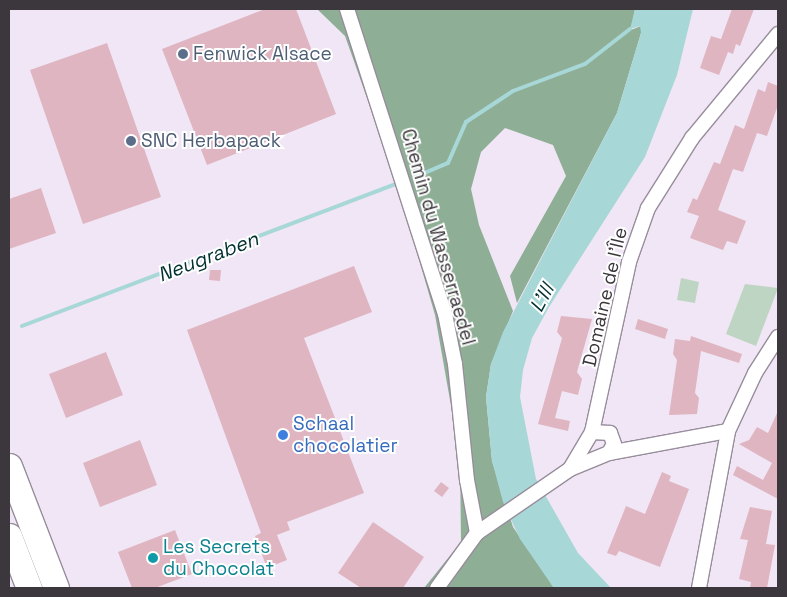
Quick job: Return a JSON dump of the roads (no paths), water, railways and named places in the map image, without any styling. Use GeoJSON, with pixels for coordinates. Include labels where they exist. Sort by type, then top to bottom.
{"type":"FeatureCollection","features":[{"type":"Feature","properties":{"kind":"highway"},"geometry":{"type":"LineString","coordinates":[[9,466],[56,588]]}},
{"type":"Feature","properties":{"kind":"highway"},"geometry":{"type":"LineString","coordinates":[[9,536],[29,588]]}},
{"type":"Feature","properties":{"kind":"street","name":"Chemin du Wasserraedel"},"geometry":{"type":"LineString","coordinates":[[347,9],[445,314],[456,364],[467,480],[477,533]]}},
{"type":"Feature","properties":{"kind":"street","name":"Domaine de l'Île"},"geometry":{"type":"LineString","coordinates":[[570,469],[599,436],[600,404],[629,262],[648,208],[692,138],[778,34]]}},
{"type":"Feature","properties":{"kind":"street"},"geometry":{"type":"LineString","coordinates":[[699,588],[728,431],[754,372],[778,337]]}},
{"type":"Feature","properties":{"kind":"street","name":"Domaine de l'Île"},"geometry":{"type":"LineString","coordinates":[[477,533],[501,519],[570,469],[603,454],[728,431]]}},
{"type":"Feature","properties":{"kind":"street","name":"Domaine de l'Île"},"geometry":{"type":"LineString","coordinates":[[599,436],[640,447]]}},
{"type":"Feature","properties":{"kind":"street"},"geometry":{"type":"LineString","coordinates":[[599,436],[603,454]]}},
{"type":"Feature","properties":{"kind":"street"},"geometry":{"type":"LineString","coordinates":[[599,436],[603,454]]}},
{"type":"Feature","properties":{"kind":"street"},"geometry":{"type":"LineString","coordinates":[[437,588],[477,533]]}},
{"type":"Feature","properties":{"kind":"water","name":"L'Ill"},"geometry":{"type":"Polygon","coordinates":[[[635,9],[693,9],[677,75],[645,157],[549,307],[532,338],[523,370],[520,397],[536,479],[578,553],[611,588],[554,588],[520,539],[503,502],[492,461],[486,397],[491,364],[503,332],[617,113],[641,33],[640,26],[630,29],[635,9]]]}},
{"type":"Feature","properties":{"kind":"waterway","name":"Neugraben"},"geometry":{"type":"LineString","coordinates":[[415,177],[448,163],[466,122],[513,91],[585,64],[630,29]]}},
{"type":"Feature","properties":{"kind":"waterway","name":"Neugraben"},"geometry":{"type":"LineString","coordinates":[[22,326],[394,185]]}},
{"type":"Feature","properties":{"kind":"place","name":"Fenwick Alsace"},"geometry":{"type":"Point","coordinates":[183,54]}},
{"type":"Feature","properties":{"kind":"place","name":"SNC Herbapack"},"geometry":{"type":"Point","coordinates":[131,141]}},
{"type":"Feature","properties":{"kind":"place","name":"Schaal chocolatier"},"geometry":{"type":"Point","coordinates":[283,435]}},
{"type":"Feature","properties":{"kind":"place","name":"Les Secrets du Chocolat"},"geometry":{"type":"Point","coordinates":[153,558]}}]}
